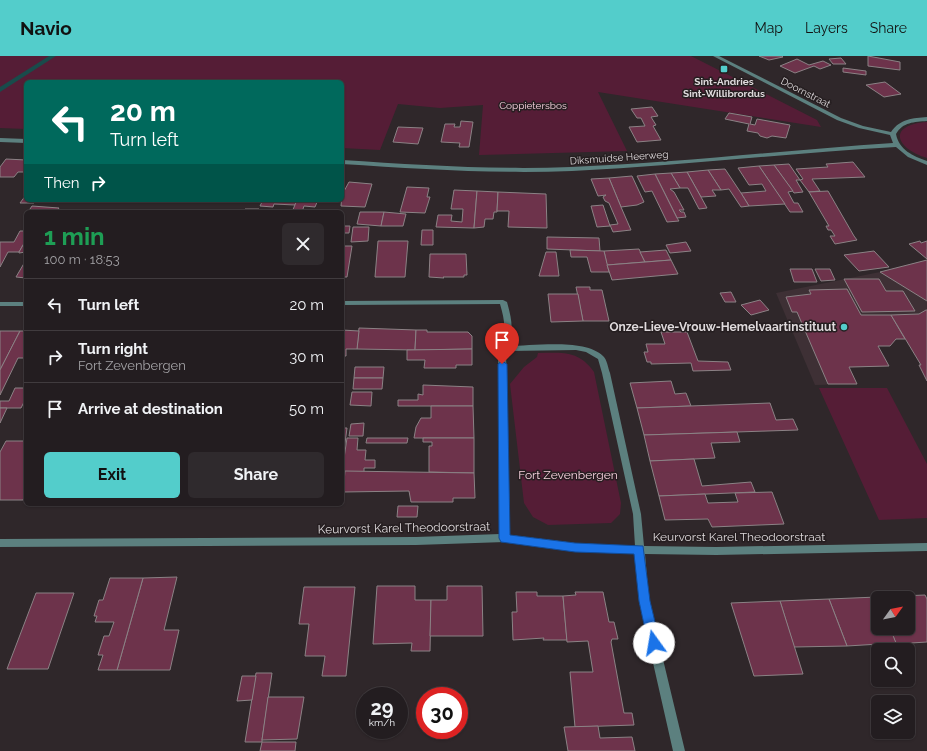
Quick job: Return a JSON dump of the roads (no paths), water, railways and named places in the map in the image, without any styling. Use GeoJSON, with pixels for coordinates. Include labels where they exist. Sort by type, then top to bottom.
{"type":"FeatureCollection","features":[{"type":"Feature","properties":{"kind":"street","name":"Doornstraat"},"geometry":{"type":"LineString","coordinates":[[715,56],[840,119],[860,127],[893,134]]}},
{"type":"Feature","properties":{"kind":"street"},"geometry":{"type":"LineString","coordinates":[[927,119],[904,122],[896,127],[893,134],[893,139],[897,145],[906,153],[927,163]]}},
{"type":"Feature","properties":{"kind":"street"},"geometry":{"type":"LineString","coordinates":[[0,140],[24,141]]}},
{"type":"Feature","properties":{"kind":"street","name":"Diksmuidse Heerweg"},"geometry":{"type":"LineString","coordinates":[[344,162],[444,169],[542,170],[637,165],[897,145]]}},
{"type":"Feature","properties":{"kind":"street"},"geometry":{"type":"LineString","coordinates":[[344,303],[504,302],[510,329],[508,340],[502,349],[505,538]]}},
{"type":"Feature","properties":{"kind":"street"},"geometry":{"type":"LineString","coordinates":[[0,304],[24,304]]}},
{"type":"Feature","properties":{"kind":"street"},"geometry":{"type":"LineString","coordinates":[[502,349],[576,347],[588,350],[601,358],[606,373],[637,514],[644,601],[679,751]]}},
{"type":"Feature","properties":{"kind":"street","name":"Keurvorst Karel Theodoorstraat"},"geometry":{"type":"LineString","coordinates":[[0,543],[416,541],[505,538],[575,547],[639,550],[716,551],[927,547]]}},
{"type":"Feature","properties":{"kind":"waterway"},"geometry":{"type":"LineString","coordinates":[[0,90],[53,56]]}},
{"type":"Feature","properties":{"kind":"place","name":"Sint-Andries Sint-Willibrordus"},"geometry":{"type":"Point","coordinates":[724,69]}},
{"type":"Feature","properties":{"kind":"place","name":"Onze-Lieve-Vrouw-Hemelvaartinstituut"},"geometry":{"type":"Point","coordinates":[844,327]}},
{"type":"Feature","properties":{"kind":"park label","name":"Coppietersbos"},"geometry":{"type":"Point","coordinates":[533,105]}},
{"type":"Feature","properties":{"kind":"park label","name":"Fort Zevenbergen"},"geometry":{"type":"Point","coordinates":[568,475]}}]}
